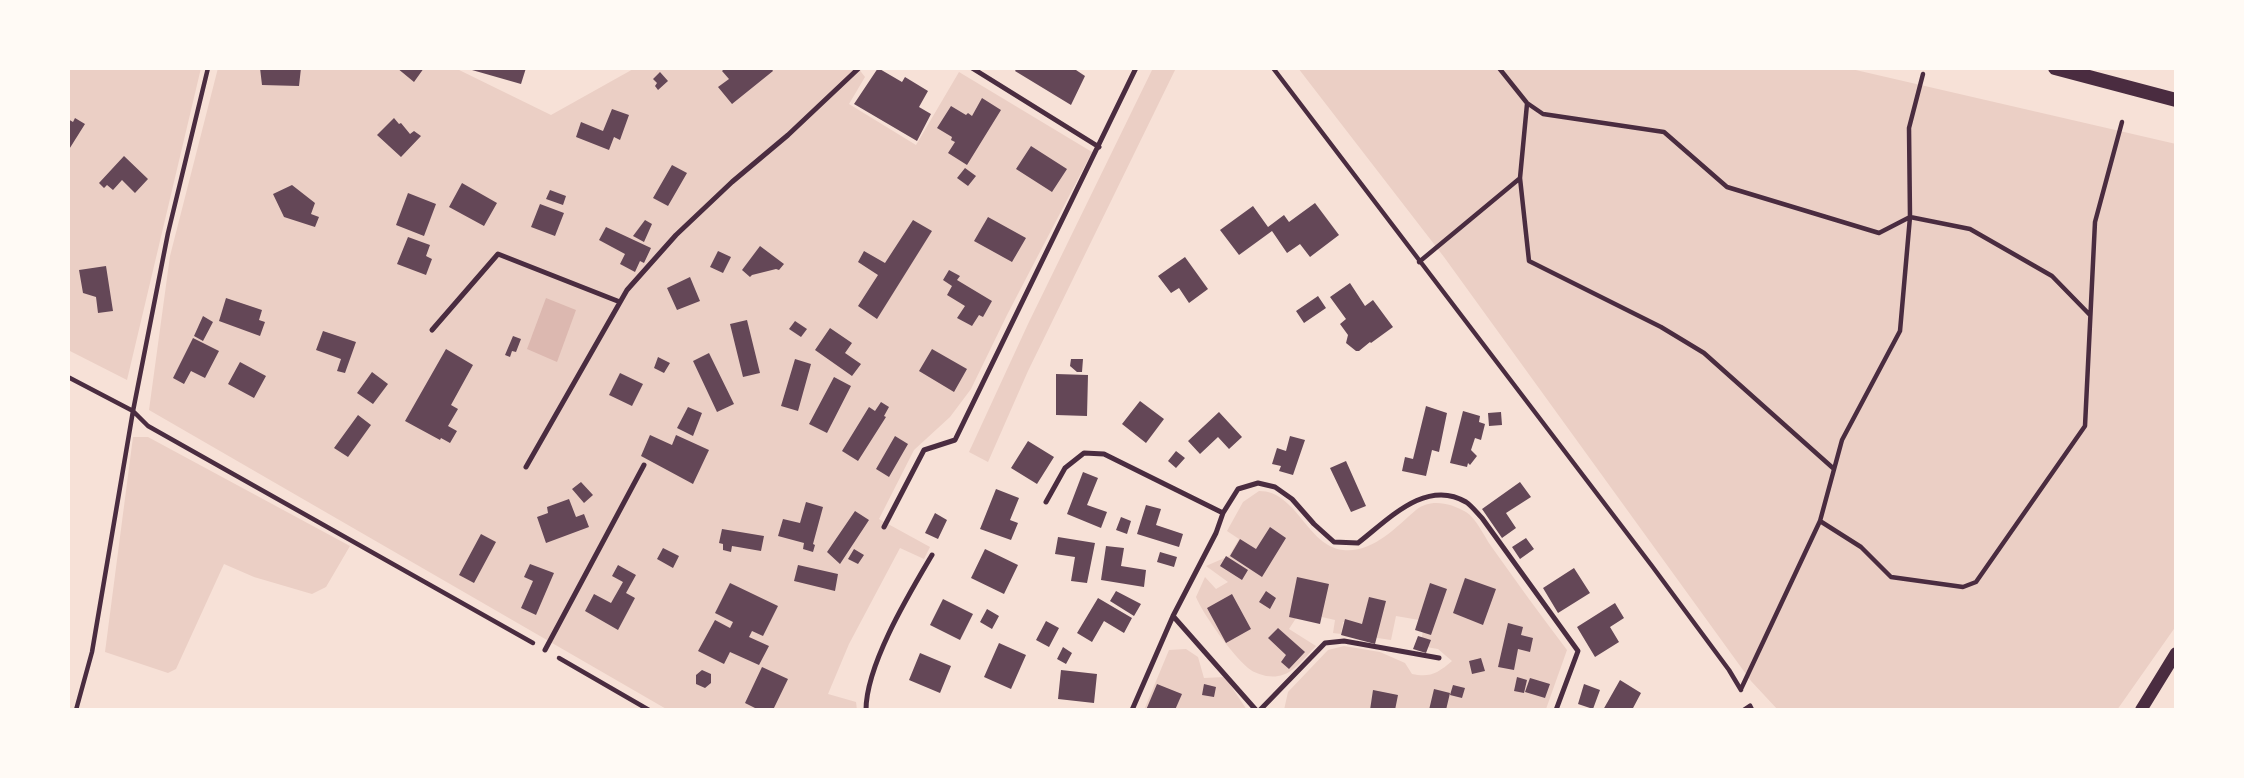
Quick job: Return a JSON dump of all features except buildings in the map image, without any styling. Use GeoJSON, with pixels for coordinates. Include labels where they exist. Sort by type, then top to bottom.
{"type":"FeatureCollection","features":[{"type":"Feature","properties":{"kind":"main road"},"geometry":{"type":"LineString","coordinates":[[2055,68],[2176,100]]}},
{"type":"Feature","properties":{"kind":"street"},"geometry":{"type":"LineString","coordinates":[[2142,706],[2176,653]]}},
{"type":"Feature","properties":{"kind":"lane"},"geometry":{"type":"LineString","coordinates":[[526,467],[627,290],[676,235],[859,68]]}},
{"type":"Feature","properties":{"kind":"lane"},"geometry":{"type":"LineString","coordinates":[[972,68],[1099,147]]}},
{"type":"Feature","properties":{"kind":"lane"},"geometry":{"type":"LineString","coordinates":[[884,527],[924,450],[955,439],[1136,68]]}},
{"type":"Feature","properties":{"kind":"lane"},"geometry":{"type":"LineString","coordinates":[[432,330],[498,254],[620,302]]}},
{"type":"Feature","properties":{"kind":"lane"},"geometry":{"type":"LineString","coordinates":[[1046,502],[1065,468],[1084,453],[1104,454],[1223,513]]}},
{"type":"Feature","properties":{"kind":"lane"},"geometry":{"type":"LineString","coordinates":[[545,650],[643,465]]}},
{"type":"Feature","properties":{"kind":"lane"},"geometry":{"type":"LineString","coordinates":[[1132,710],[1173,616],[1216,533],[1223,513],[1238,488],[1258,483],[1275,487],[1292,499],[1334,542],[1358,543],[1415,501],[1437,494],[1466,502],[1482,518],[1578,651],[1556,710]]}},
{"type":"Feature","properties":{"kind":"lane"},"geometry":{"type":"LineString","coordinates":[[866,710],[869,685],[877,664],[902,606],[932,555]]}},
{"type":"Feature","properties":{"kind":"lane"},"geometry":{"type":"LineString","coordinates":[[1173,616],[1258,710],[1325,643],[1344,641],[1438,658]]}},
{"type":"Feature","properties":{"kind":"path"},"geometry":{"type":"LineString","coordinates":[[76,710],[92,652],[133,411],[168,233],[208,68]]}},
{"type":"Feature","properties":{"kind":"path"},"geometry":{"type":"LineString","coordinates":[[1273,68],[1652,566],[1741,690],[1820,521],[1842,440],[1900,331],[1910,216],[1909,128],[1923,74]]}},
{"type":"Feature","properties":{"kind":"path"},"geometry":{"type":"LineString","coordinates":[[1499,68],[1527,103],[1543,114],[1664,132],[1727,187],[1879,233],[1910,216],[1970,229],[2052,276],[2090,314]]}},
{"type":"Feature","properties":{"kind":"path"},"geometry":{"type":"LineString","coordinates":[[1527,103],[1520,178],[1529,261],[1661,327],[1704,353],[1835,469]]}},
{"type":"Feature","properties":{"kind":"path"},"geometry":{"type":"LineString","coordinates":[[1820,521],[1861,547],[1891,577],[1964,587],[1976,582],[2085,426],[2095,222],[2122,122]]}},
{"type":"Feature","properties":{"kind":"path"},"geometry":{"type":"LineString","coordinates":[[1419,262],[1520,178]]}},
{"type":"Feature","properties":{"kind":"path"},"geometry":{"type":"LineString","coordinates":[[68,377],[133,411],[148,426],[649,710]]}},
{"type":"Feature","properties":{"kind":"shaded area"},"geometry":{"type":"Polygon","coordinates":[[[68,68],[201,68],[127,380],[68,350],[68,68]]]}},
{"type":"Feature","properties":{"kind":"shaded area"},"geometry":{"type":"Polygon","coordinates":[[[218,68],[455,68],[551,115],[635,68],[858,68],[865,77],[849,104],[916,145],[959,72],[1092,152],[971,389],[950,417],[914,450],[879,519],[930,547],[924,559],[900,548],[849,644],[828,694],[856,702],[857,710],[668,710],[149,410],[170,256],[218,68]]]}},
{"type":"Feature","properties":{"kind":"shaded area"},"geometry":{"type":"Polygon","coordinates":[[[1153,68],[1176,68],[1028,371],[988,462],[969,452],[1028,324],[1153,68]]]}},
{"type":"Feature","properties":{"kind":"shaded area"},"geometry":{"type":"Polygon","coordinates":[[[1298,68],[1847,68],[2176,144],[2176,626],[2117,710],[1778,710],[1751,681],[1444,257],[1298,68]]]}},
{"type":"Feature","properties":{"kind":"shaded area"},"geometry":{"type":"Polygon","coordinates":[[[546,298],[576,310],[557,362],[527,349],[546,298]]]}},
{"type":"Feature","properties":{"kind":"shaded area"},"geometry":{"type":"Polygon","coordinates":[[[133,437],[148,437],[350,546],[326,587],[312,594],[254,577],[224,564],[176,669],[168,673],[105,652],[133,437]]]}},
{"type":"Feature","properties":{"kind":"shaded area"},"geometry":{"type":"Polygon","coordinates":[[[1259,491],[1272,493],[1283,500],[1320,539],[1343,550],[1364,548],[1374,543],[1416,510],[1428,504],[1447,504],[1470,515],[1567,650],[1546,709],[1284,710],[1288,692],[1328,650],[1344,646],[1380,652],[1405,663],[1412,674],[1418,675],[1434,674],[1452,661],[1438,649],[1420,646],[1425,621],[1396,616],[1391,640],[1351,634],[1352,624],[1343,622],[1341,634],[1333,633],[1335,620],[1300,612],[1289,629],[1316,646],[1303,660],[1294,669],[1278,676],[1262,675],[1248,668],[1219,634],[1196,597],[1205,577],[1216,589],[1228,582],[1206,566],[1229,556],[1239,539],[1227,531],[1243,502],[1259,491]]]}},
{"type":"Feature","properties":{"kind":"shaded area"},"geometry":{"type":"Polygon","coordinates":[[[1186,649],[1198,657],[1204,678],[1225,677],[1247,710],[1144,710],[1169,650],[1186,649]]]}}]}
